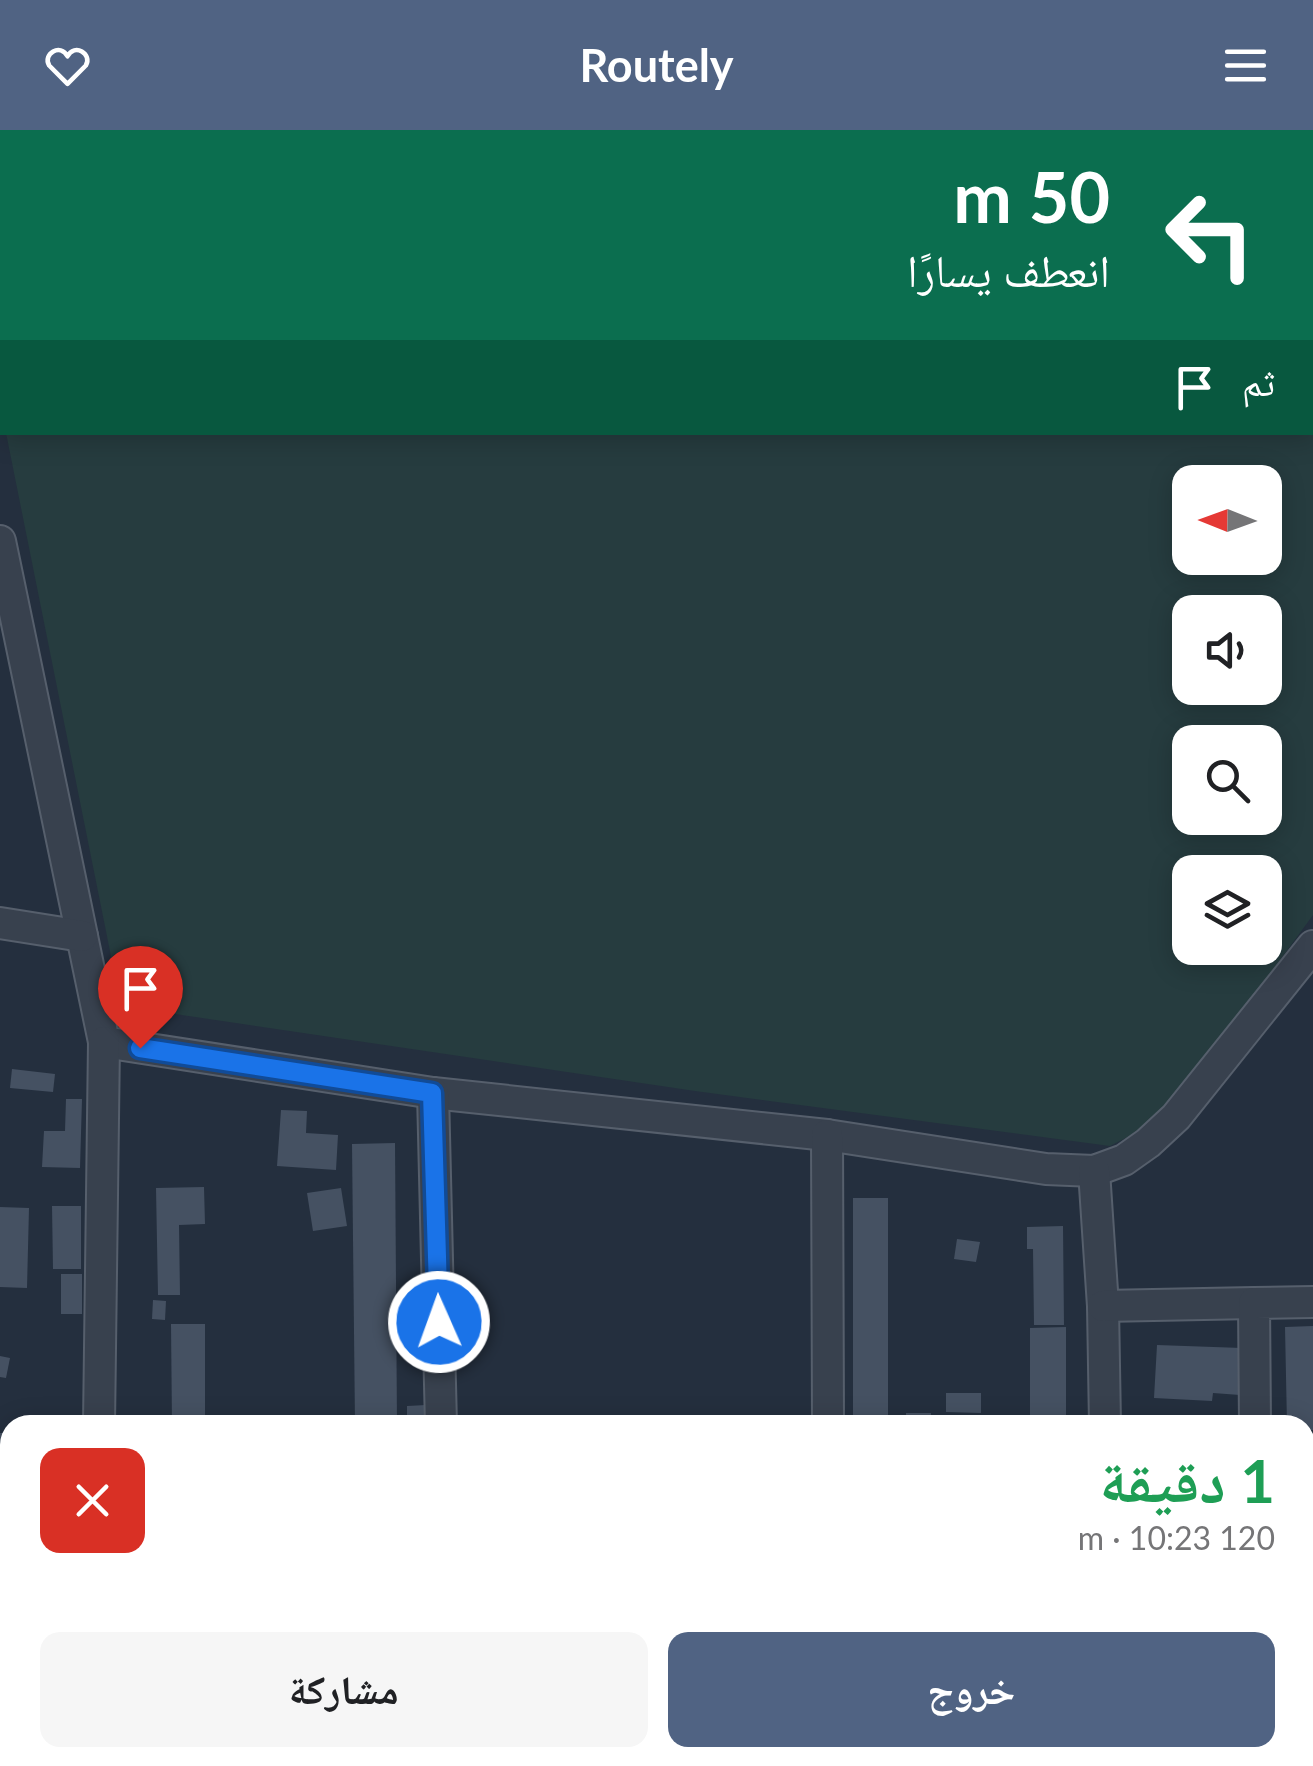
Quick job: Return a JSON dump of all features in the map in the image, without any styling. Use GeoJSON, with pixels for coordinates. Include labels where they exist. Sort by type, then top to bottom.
{"type":"FeatureCollection","features":[{"type":"Feature","properties":{"kind":"street"},"geometry":{"type":"LineString","coordinates":[[0,542],[7,599],[104,1042],[99,1415]]}},
{"type":"Feature","properties":{"kind":"street"},"geometry":{"type":"LineString","coordinates":[[0,922],[82,936]]}},
{"type":"Feature","properties":{"kind":"street"},"geometry":{"type":"LineString","coordinates":[[104,1042],[432,1093],[827,1135],[1046,1169],[1094,1172],[1124,1160],[1176,1116],[1313,946]]}},
{"type":"Feature","properties":{"kind":"street"},"geometry":{"type":"LineString","coordinates":[[432,1093],[442,1415]]}},
{"type":"Feature","properties":{"kind":"street"},"geometry":{"type":"LineString","coordinates":[[827,1135],[828,1415]]}},
{"type":"Feature","properties":{"kind":"street"},"geometry":{"type":"LineString","coordinates":[[1094,1172],[1103,1306],[1105,1415]]}},
{"type":"Feature","properties":{"kind":"street"},"geometry":{"type":"LineString","coordinates":[[1103,1306],[1313,1302]]}},
{"type":"Feature","properties":{"kind":"street"},"geometry":{"type":"LineString","coordinates":[[1254,1303],[1255,1415]]}},
{"type":"Feature","properties":{"kind":"green space"},"geometry":{"type":"Polygon","coordinates":[[[6,435],[1313,435],[1313,915],[1282,957],[1282,855],[1172,855],[1172,965],[1276,965],[1190,1083],[1149,1126],[1110,1146],[695,1091],[121,1006],[6,435]]]}},
{"type":"Feature","properties":{"kind":"building"},"geometry":{"type":"Polygon","coordinates":[[[12,1069],[55,1074],[53,1092],[10,1088],[12,1069]]]}},
{"type":"Feature","properties":{"kind":"building"},"geometry":{"type":"Polygon","coordinates":[[[66,1099],[82,1099],[80,1168],[42,1167],[44,1131],[65,1131],[66,1099]]]}},
{"type":"Feature","properties":{"kind":"building"},"geometry":{"type":"Polygon","coordinates":[[[281,1110],[307,1111],[306,1133],[338,1135],[336,1170],[277,1166],[281,1110]]]}},
{"type":"Feature","properties":{"kind":"building"},"geometry":{"type":"Polygon","coordinates":[[[395,1143],[397,1415],[355,1415],[352,1144],[395,1143]]]}},
{"type":"Feature","properties":{"kind":"building"},"geometry":{"type":"Polygon","coordinates":[[[204,1187],[205,1224],[179,1225],[180,1295],[158,1295],[156,1188],[204,1187]]]}},
{"type":"Feature","properties":{"kind":"building"},"geometry":{"type":"Polygon","coordinates":[[[341,1188],[347,1226],[313,1231],[307,1193],[341,1188]]]}},
{"type":"Feature","properties":{"kind":"building"},"geometry":{"type":"Polygon","coordinates":[[[853,1198],[888,1198],[888,1415],[853,1415],[853,1198]]]}},
{"type":"Feature","properties":{"kind":"building"},"geometry":{"type":"Polygon","coordinates":[[[52,1206],[81,1206],[81,1269],[53,1269],[52,1206]]]}},
{"type":"Feature","properties":{"kind":"building"},"geometry":{"type":"Polygon","coordinates":[[[0,1207],[29,1208],[27,1288],[0,1287],[0,1207]]]}},
{"type":"Feature","properties":{"kind":"building"},"geometry":{"type":"Polygon","coordinates":[[[1063,1226],[1064,1325],[1034,1325],[1033,1249],[1027,1249],[1027,1227],[1063,1226]]]}},
{"type":"Feature","properties":{"kind":"building"},"geometry":{"type":"Polygon","coordinates":[[[957,1239],[980,1242],[976,1262],[954,1259],[957,1239]]]}},
{"type":"Feature","properties":{"kind":"building"},"geometry":{"type":"Polygon","coordinates":[[[61,1274],[82,1274],[82,1314],[61,1314],[61,1274]]]}},
{"type":"Feature","properties":{"kind":"building"},"geometry":{"type":"Polygon","coordinates":[[[153,1300],[166,1301],[165,1320],[152,1319],[153,1300]]]}},
{"type":"Feature","properties":{"kind":"building"},"geometry":{"type":"Polygon","coordinates":[[[171,1324],[205,1324],[205,1415],[172,1415],[171,1324]]]}},
{"type":"Feature","properties":{"kind":"building"},"geometry":{"type":"Polygon","coordinates":[[[1313,1326],[1313,1415],[1287,1415],[1285,1327],[1313,1326]]]}},
{"type":"Feature","properties":{"kind":"building"},"geometry":{"type":"Polygon","coordinates":[[[1066,1327],[1066,1415],[1030,1415],[1030,1328],[1066,1327]]]}},
{"type":"Feature","properties":{"kind":"building"},"geometry":{"type":"Polygon","coordinates":[[[1157,1345],[1242,1348],[1240,1395],[1213,1393],[1212,1401],[1154,1398],[1157,1345]]]}},
{"type":"Feature","properties":{"kind":"building"},"geometry":{"type":"Polygon","coordinates":[[[0,1356],[10,1358],[6,1378],[0,1377],[0,1356]]]}},
{"type":"Feature","properties":{"kind":"building"},"geometry":{"type":"Polygon","coordinates":[[[946,1393],[981,1393],[981,1413],[946,1412],[946,1393]]]}},
{"type":"Feature","properties":{"kind":"building"},"geometry":{"type":"Polygon","coordinates":[[[426,1405],[426,1415],[407,1415],[407,1406],[426,1405]]]}},
{"type":"Feature","properties":{"kind":"route"},"geometry":{"type":"LineString","coordinates":[[140,1048],[432,1093],[439,1322]]}}]}
